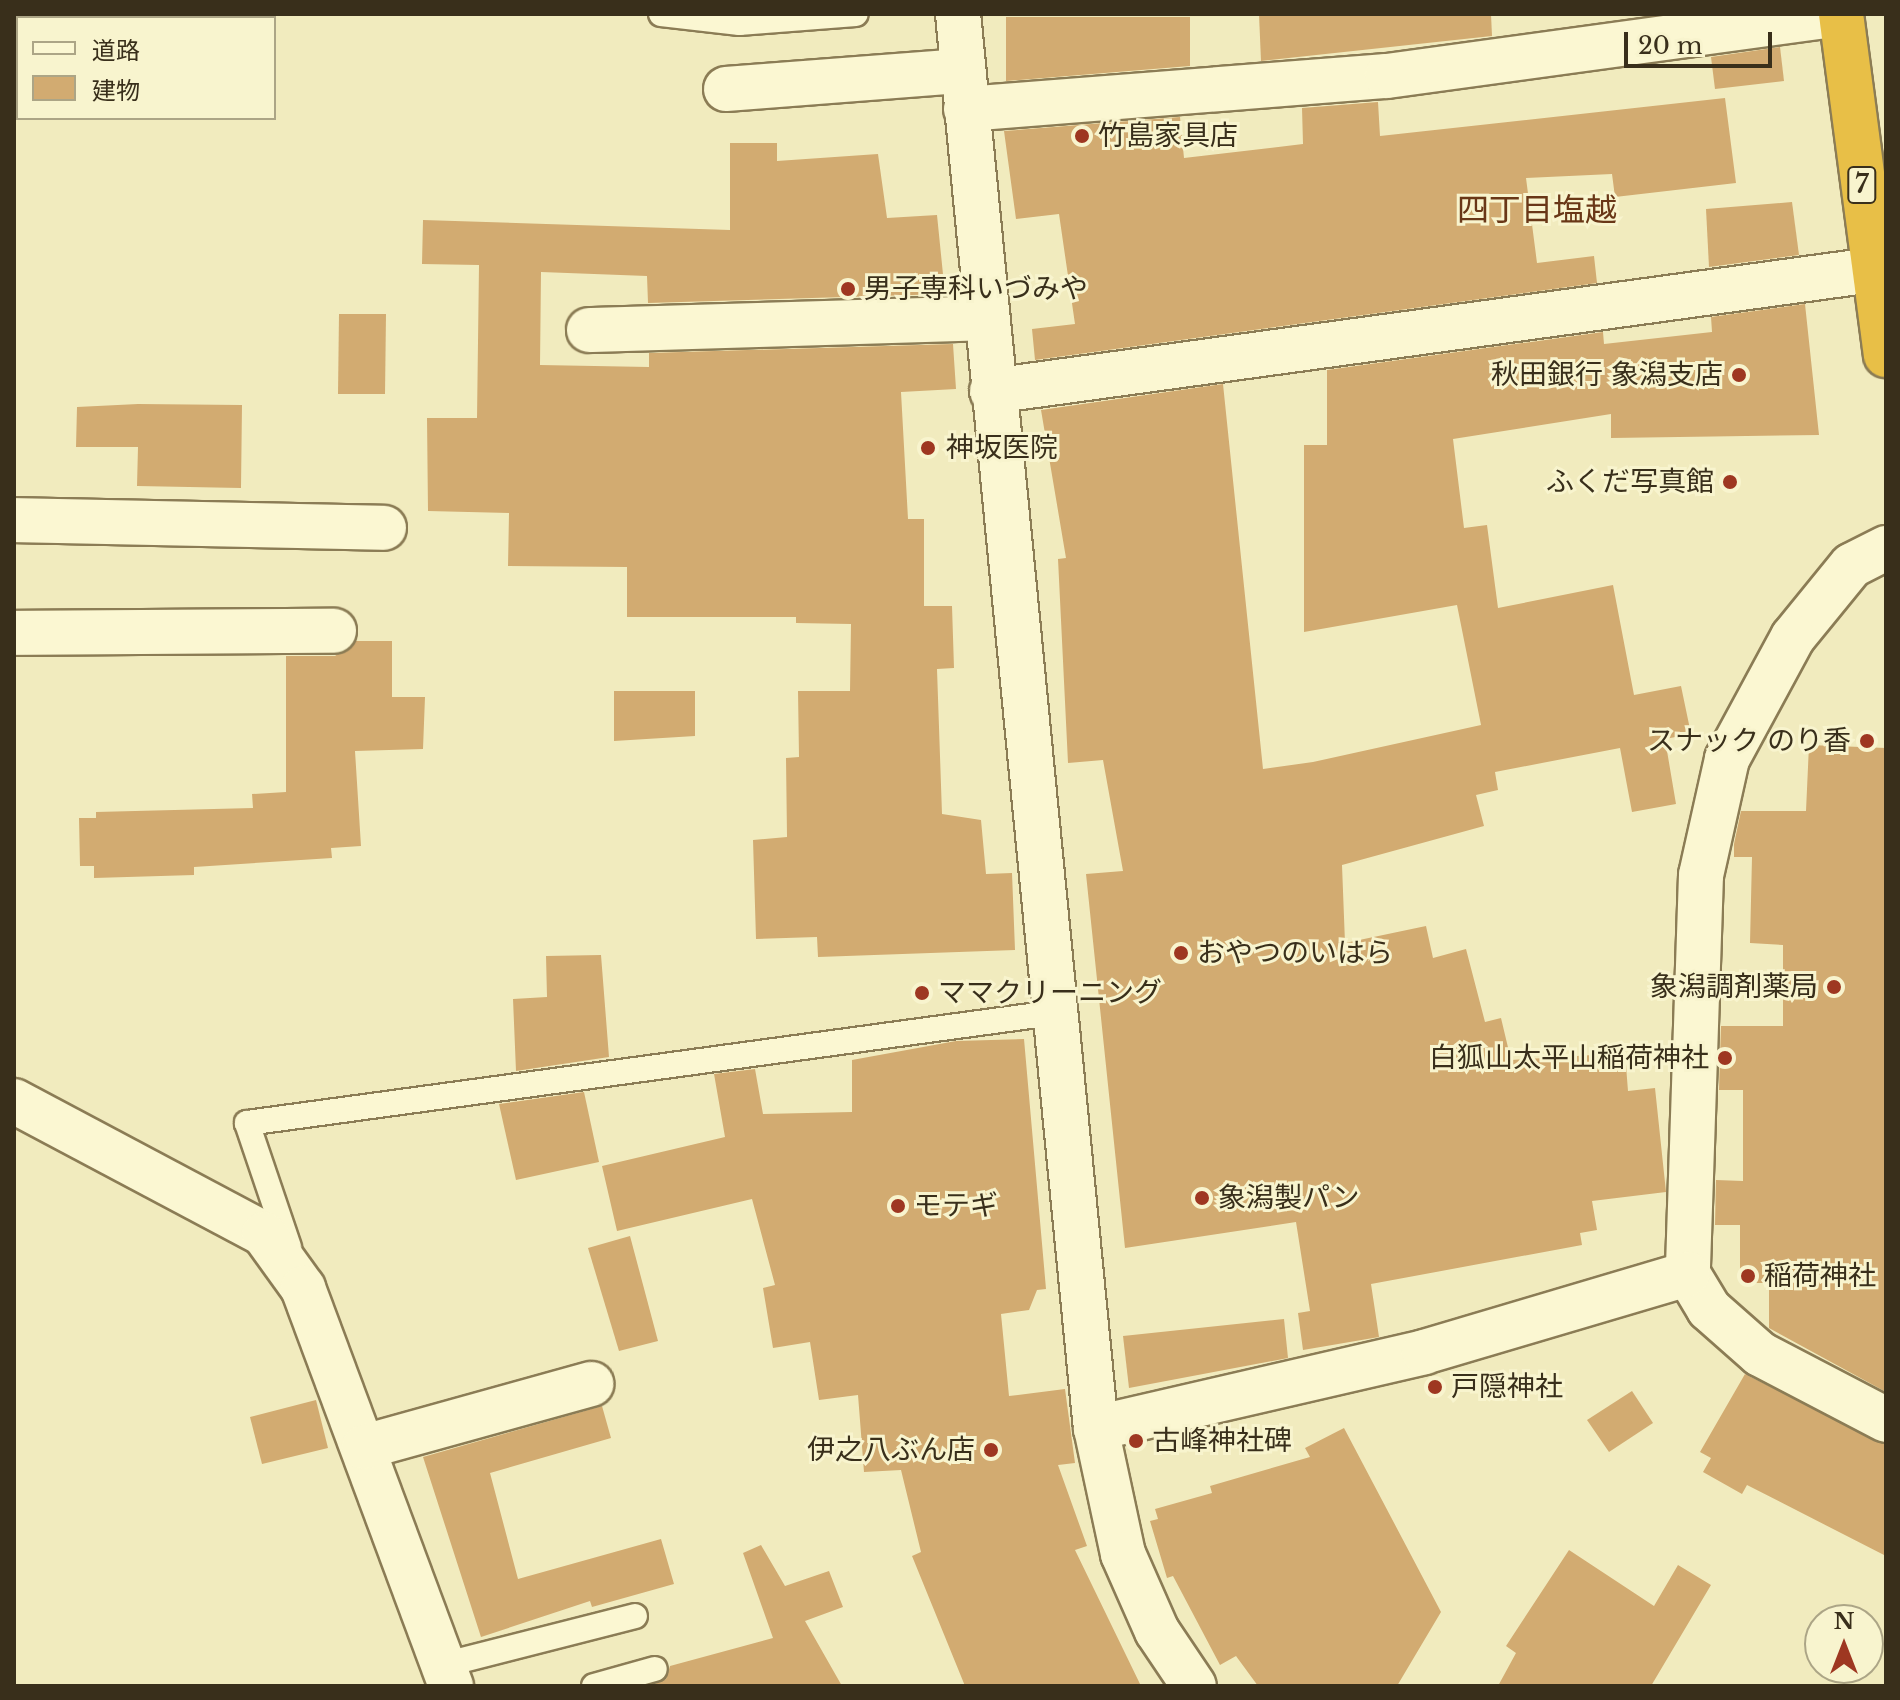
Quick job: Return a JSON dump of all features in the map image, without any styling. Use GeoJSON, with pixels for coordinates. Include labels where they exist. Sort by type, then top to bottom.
{"type":"FeatureCollection","features":[{"type":"Feature","properties":{"kind":"highway","name":"7"},"geometry":{"type":"LineString","coordinates":[[1839,14],[1872,270],[1884,331]]}},
{"type":"Feature","properties":{"kind":"street"},"geometry":{"type":"LineString","coordinates":[[958,14],[992,391],[1059,1012],[1096,1428],[1123,1554],[1157,1631],[1194,1686]]}},
{"type":"Feature","properties":{"kind":"street"},"geometry":{"type":"LineString","coordinates":[[726,89],[964,90],[1387,76],[1839,14]]}},
{"type":"Feature","properties":{"kind":"street"},"geometry":{"type":"LineString","coordinates":[[992,391],[1872,270]]}},
{"type":"Feature","properties":{"kind":"street"},"geometry":{"type":"LineString","coordinates":[[589,330],[986,318]]}},
{"type":"Feature","properties":{"kind":"street"},"geometry":{"type":"LineString","coordinates":[[14,520],[384,528]]}},
{"type":"Feature","properties":{"kind":"street"},"geometry":{"type":"LineString","coordinates":[[1886,548],[1851,566],[1793,637],[1727,759],[1701,875],[1688,1274],[1709,1309],[1760,1354],[1886,1420]]}},
{"type":"Feature","properties":{"kind":"street"},"geometry":{"type":"LineString","coordinates":[[14,633],[334,631]]}},
{"type":"Feature","properties":{"kind":"street"},"geometry":{"type":"LineString","coordinates":[[14,1101],[264,1234],[303,1288],[447,1675]]}},
{"type":"Feature","properties":{"kind":"street"},"geometry":{"type":"LineString","coordinates":[[1096,1428],[1424,1352],[1688,1274]]}},
{"type":"Feature","properties":{"kind":"street"},"geometry":{"type":"LineString","coordinates":[[364,1447],[591,1384]]}},
{"type":"Feature","properties":{"kind":"lane"},"geometry":{"type":"LineString","coordinates":[[661,14],[739,23],[856,14]]}},
{"type":"Feature","properties":{"kind":"lane"},"geometry":{"type":"LineString","coordinates":[[303,1288],[247,1123],[1059,1012]]}},
{"type":"Feature","properties":{"kind":"lane"},"geometry":{"type":"LineString","coordinates":[[447,1675],[635,1616]]}},
{"type":"Feature","properties":{"kind":"lane"},"geometry":{"type":"LineString","coordinates":[[594,1686],[655,1669]]}},
{"type":"Feature","properties":{"kind":"building"},"geometry":{"type":"Polygon","coordinates":[[[1259,14],[1491,14],[1492,36],[1261,61],[1259,14]]]}},
{"type":"Feature","properties":{"kind":"building"},"geometry":{"type":"Polygon","coordinates":[[[1006,17],[1190,17],[1190,66],[1006,81],[1006,17]]]}},
{"type":"Feature","properties":{"kind":"building"},"geometry":{"type":"Polygon","coordinates":[[[1780,47],[1784,81],[1715,89],[1711,57],[1780,47]]]}},
{"type":"Feature","properties":{"kind":"building"},"geometry":{"type":"Polygon","coordinates":[[[1725,98],[1736,183],[1615,197],[1612,174],[1526,178],[1537,263],[1594,256],[1597,283],[1035,360],[1032,329],[1075,324],[1059,214],[1016,219],[1004,131],[1180,117],[1184,158],[1303,144],[1302,108],[1378,102],[1380,136],[1725,98]]]}},
{"type":"Feature","properties":{"kind":"building"},"geometry":{"type":"Polygon","coordinates":[[[730,143],[777,143],[777,161],[878,154],[887,218],[937,215],[945,294],[648,303],[647,276],[541,272],[540,365],[649,367],[649,353],[953,344],[956,389],[901,392],[908,519],[924,519],[924,606],[952,606],[954,668],[937,669],[942,814],[981,820],[986,874],[1012,873],[1015,950],[818,957],[817,937],[756,939],[753,840],[787,837],[786,758],[799,757],[798,691],[850,691],[851,624],[796,623],[796,617],[627,617],[627,567],[508,566],[509,513],[428,511],[427,418],[477,418],[479,265],[422,264],[423,220],[730,230],[730,143]]]}},
{"type":"Feature","properties":{"kind":"building"},"geometry":{"type":"Polygon","coordinates":[[[1792,202],[1799,255],[1709,267],[1706,209],[1792,202]]]}},
{"type":"Feature","properties":{"kind":"building"},"geometry":{"type":"Polygon","coordinates":[[[1805,304],[1819,435],[1611,438],[1611,414],[1453,439],[1464,528],[1487,525],[1498,608],[1613,585],[1634,695],[1681,686],[1691,734],[1665,739],[1676,804],[1632,812],[1620,748],[1495,772],[1498,790],[1476,795],[1484,826],[1342,865],[1345,943],[1426,926],[1433,958],[1466,949],[1485,1022],[1501,1018],[1511,1060],[1625,1053],[1628,1091],[1655,1088],[1666,1192],[1592,1201],[1597,1230],[1580,1233],[1582,1245],[1371,1284],[1379,1337],[1303,1350],[1298,1313],[1310,1311],[1296,1222],[1125,1248],[1086,874],[1123,871],[1103,760],[1068,763],[1058,559],[1066,558],[1041,410],[1223,384],[1263,769],[1313,762],[1481,725],[1457,605],[1304,632],[1304,445],[1327,445],[1327,370],[1603,332],[1604,344],[1712,332],[1711,317],[1805,304]]]}},
{"type":"Feature","properties":{"kind":"building"},"geometry":{"type":"Polygon","coordinates":[[[339,314],[386,314],[385,394],[338,394],[339,314]]]}},
{"type":"Feature","properties":{"kind":"building"},"geometry":{"type":"Polygon","coordinates":[[[242,405],[241,488],[137,486],[138,447],[76,447],[77,407],[242,405]]]}},
{"type":"Feature","properties":{"kind":"building"},"geometry":{"type":"Polygon","coordinates":[[[356,641],[392,641],[392,697],[425,697],[423,749],[355,751],[361,846],[331,848],[332,858],[194,867],[194,875],[94,878],[94,866],[80,866],[79,818],[96,818],[96,812],[253,808],[252,794],[286,792],[286,656],[335,656],[356,641]]]}},
{"type":"Feature","properties":{"kind":"building"},"geometry":{"type":"Polygon","coordinates":[[[614,691],[695,691],[695,736],[614,741],[614,691]]]}},
{"type":"Feature","properties":{"kind":"building"},"geometry":{"type":"Polygon","coordinates":[[[1809,745],[1886,748],[1886,1392],[1769,1328],[1769,1283],[1740,1283],[1740,1225],[1715,1225],[1716,1180],[1743,1181],[1743,1090],[1719,1090],[1721,1026],[1783,1026],[1783,945],[1750,943],[1752,857],[1734,857],[1734,844],[1741,811],[1806,811],[1809,745]]]}},
{"type":"Feature","properties":{"kind":"building"},"geometry":{"type":"Polygon","coordinates":[[[601,955],[609,1057],[516,1071],[513,999],[547,997],[546,956],[601,955]]]}},
{"type":"Feature","properties":{"kind":"building"},"geometry":{"type":"Polygon","coordinates":[[[1024,1039],[1046,1289],[1037,1290],[1029,1310],[1001,1314],[1009,1396],[1065,1389],[1075,1463],[1058,1465],[1087,1546],[1075,1550],[1141,1686],[965,1686],[912,1556],[921,1552],[901,1470],[864,1472],[858,1395],[819,1400],[810,1342],[773,1348],[763,1288],[775,1285],[752,1199],[617,1231],[602,1166],[725,1137],[714,1074],[755,1069],[763,1114],[852,1112],[852,1060],[956,1041],[1024,1039]]]}},
{"type":"Feature","properties":{"kind":"building"},"geometry":{"type":"Polygon","coordinates":[[[584,1092],[599,1162],[516,1180],[499,1104],[584,1092]]]}},
{"type":"Feature","properties":{"kind":"building"},"geometry":{"type":"Polygon","coordinates":[[[630,1236],[658,1341],[619,1351],[588,1248],[630,1236]]]}},
{"type":"Feature","properties":{"kind":"building"},"geometry":{"type":"Polygon","coordinates":[[[1284,1319],[1288,1358],[1129,1388],[1123,1336],[1284,1319]]]}},
{"type":"Feature","properties":{"kind":"building"},"geometry":{"type":"Polygon","coordinates":[[[1745,1374],[1886,1445],[1886,1556],[1747,1485],[1742,1494],[1703,1472],[1711,1458],[1700,1452],[1745,1374]]]}},
{"type":"Feature","properties":{"kind":"building"},"geometry":{"type":"Polygon","coordinates":[[[1632,1391],[1653,1423],[1609,1452],[1587,1420],[1632,1391]]]}},
{"type":"Feature","properties":{"kind":"building"},"geometry":{"type":"Polygon","coordinates":[[[316,1400],[328,1448],[262,1464],[250,1417],[316,1400]]]}},
{"type":"Feature","properties":{"kind":"building"},"geometry":{"type":"Polygon","coordinates":[[[602,1406],[611,1438],[490,1473],[518,1579],[661,1539],[674,1584],[592,1607],[590,1601],[481,1637],[423,1457],[602,1406]]]}},
{"type":"Feature","properties":{"kind":"building"},"geometry":{"type":"Polygon","coordinates":[[[1344,1428],[1441,1612],[1397,1686],[1258,1686],[1236,1656],[1220,1665],[1173,1576],[1167,1578],[1150,1521],[1158,1519],[1155,1509],[1212,1493],[1210,1486],[1310,1457],[1305,1448],[1344,1428]]]}},
{"type":"Feature","properties":{"kind":"building"},"geometry":{"type":"Polygon","coordinates":[[[761,1545],[785,1586],[829,1571],[843,1607],[805,1621],[842,1686],[650,1686],[666,1679],[670,1666],[773,1638],[743,1553],[761,1545]]]}},
{"type":"Feature","properties":{"kind":"building"},"geometry":{"type":"Polygon","coordinates":[[[1569,1550],[1654,1606],[1678,1565],[1711,1585],[1651,1686],[1498,1686],[1516,1653],[1506,1646],[1569,1550]]]}},
{"type":"Feature","properties":{"kind":"place","name":"竹島家具店"},"geometry":{"type":"Point","coordinates":[1082,136]}},
{"type":"Feature","properties":{"kind":"place","name":"男子専科いづみや"},"geometry":{"type":"Point","coordinates":[848,289]}},
{"type":"Feature","properties":{"kind":"place","name":"秋田銀行 象潟支店"},"geometry":{"type":"Point","coordinates":[1739,375]}},
{"type":"Feature","properties":{"kind":"place","name":"神坂医院"},"geometry":{"type":"Point","coordinates":[928,448]}},
{"type":"Feature","properties":{"kind":"place","name":"ふくだ写真館"},"geometry":{"type":"Point","coordinates":[1730,482]}},
{"type":"Feature","properties":{"kind":"place","name":"スナック のり香"},"geometry":{"type":"Point","coordinates":[1867,741]}},
{"type":"Feature","properties":{"kind":"place","name":"おやつのいはら"},"geometry":{"type":"Point","coordinates":[1181,953]}},
{"type":"Feature","properties":{"kind":"place","name":"象潟調剤薬局"},"geometry":{"type":"Point","coordinates":[1834,987]}},
{"type":"Feature","properties":{"kind":"place","name":"ママクリーニング"},"geometry":{"type":"Point","coordinates":[922,993]}},
{"type":"Feature","properties":{"kind":"place","name":"白狐山太平山稲荷神社"},"geometry":{"type":"Point","coordinates":[1725,1058]}},
{"type":"Feature","properties":{"kind":"place","name":"象潟製パン"},"geometry":{"type":"Point","coordinates":[1202,1198]}},
{"type":"Feature","properties":{"kind":"place","name":"モテギ"},"geometry":{"type":"Point","coordinates":[898,1206]}},
{"type":"Feature","properties":{"kind":"place","name":"稲荷神社"},"geometry":{"type":"Point","coordinates":[1748,1276]}},
{"type":"Feature","properties":{"kind":"place","name":"戸隠神社"},"geometry":{"type":"Point","coordinates":[1435,1387]}},
{"type":"Feature","properties":{"kind":"place","name":"古峰神社碑"},"geometry":{"type":"Point","coordinates":[1136,1441]}},
{"type":"Feature","properties":{"kind":"place","name":"伊之八ぶん店"},"geometry":{"type":"Point","coordinates":[991,1450]}},
{"type":"Feature","properties":{"kind":"district","name":"四丁目塩越"},"geometry":{"type":"Point","coordinates":[1537,210]}}]}
